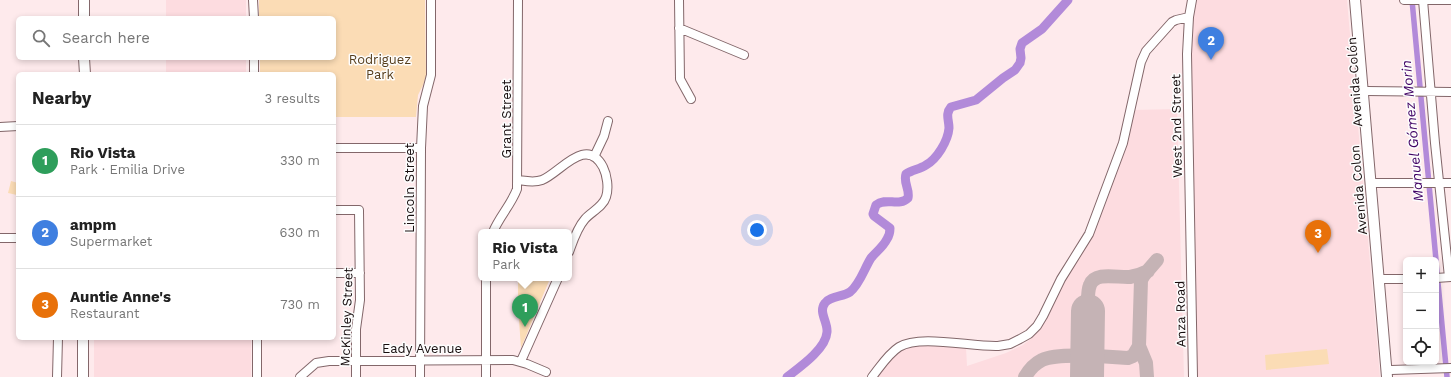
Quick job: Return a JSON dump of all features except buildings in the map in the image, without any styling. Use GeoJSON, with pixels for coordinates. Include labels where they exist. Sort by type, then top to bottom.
{"type":"FeatureCollection","features":[{"type":"Feature","properties":{"kind":"main road"},"geometry":{"type":"LineString","coordinates":[[84,0],[84,16]]}},
{"type":"Feature","properties":{"kind":"main road","name":"Avenida Colon"},"geometry":{"type":"LineString","coordinates":[[1354,0],[1390,375]]}},
{"type":"Feature","properties":{"kind":"main road","name":"Avenida Colón"},"geometry":{"type":"LineString","coordinates":[[1361,0],[1390,375]]}},
{"type":"Feature","properties":{"kind":"main road"},"geometry":{"type":"LineString","coordinates":[[84,60],[85,72]]}},
{"type":"Feature","properties":{"kind":"main road"},"geometry":{"type":"LineString","coordinates":[[83,340],[83,377]]}},
{"type":"Feature","properties":{"kind":"street"},"geometry":{"type":"LineString","coordinates":[[254,0],[254,16]]}},
{"type":"Feature","properties":{"kind":"street","name":"Lincoln Street"},"geometry":{"type":"LineString","coordinates":[[420,377],[421,148],[423,106],[431,75],[431,0]]}},
{"type":"Feature","properties":{"kind":"street","name":"Grant Street"},"geometry":{"type":"LineString","coordinates":[[494,229],[514,199],[518,180],[518,0]]}},
{"type":"Feature","properties":{"kind":"street"},"geometry":{"type":"LineString","coordinates":[[680,0],[680,79],[691,99]]}},
{"type":"Feature","properties":{"kind":"street","name":"West 2nd Street"},"geometry":{"type":"LineString","coordinates":[[1190,251],[1187,54],[1189,18],[1192,0]]}},
{"type":"Feature","properties":{"kind":"street"},"geometry":{"type":"LineString","coordinates":[[1404,0],[1451,0]]}},
{"type":"Feature","properties":{"kind":"street"},"geometry":{"type":"LineString","coordinates":[[1423,0],[1430,92],[1450,277],[1439,278]]}},
{"type":"Feature","properties":{"kind":"street"},"geometry":{"type":"LineString","coordinates":[[872,377],[890,354],[899,347],[908,343],[921,340],[998,346],[1010,344],[1020,339],[1029,334],[1037,326],[1061,279],[1089,234],[1123,143],[1141,62],[1144,55],[1172,22],[1189,18]]}},
{"type":"Feature","properties":{"kind":"street"},"geometry":{"type":"LineString","coordinates":[[679,28],[744,55]]}},
{"type":"Feature","properties":{"kind":"street"},"geometry":{"type":"LineString","coordinates":[[254,60],[254,72]]}},
{"type":"Feature","properties":{"kind":"street"},"geometry":{"type":"LineString","coordinates":[[1367,91],[1451,92]]}},
{"type":"Feature","properties":{"kind":"street"},"geometry":{"type":"LineString","coordinates":[[594,157],[604,136],[608,120]]}},
{"type":"Feature","properties":{"kind":"street"},"geometry":{"type":"LineString","coordinates":[[0,128],[16,126]]}},
{"type":"Feature","properties":{"kind":"street"},"geometry":{"type":"LineString","coordinates":[[336,148],[421,148]]}},
{"type":"Feature","properties":{"kind":"street"},"geometry":{"type":"LineString","coordinates":[[518,180],[534,182],[543,180],[579,156],[588,155],[594,157],[603,167],[606,177],[606,198],[602,204],[584,220],[572,246]]}},
{"type":"Feature","properties":{"kind":"street"},"geometry":{"type":"LineString","coordinates":[[1375,183],[1451,183]]}},
{"type":"Feature","properties":{"kind":"street","name":"McKinley Street"},"geometry":{"type":"LineString","coordinates":[[336,210],[359,210],[360,300],[356,329],[356,377]]}},
{"type":"Feature","properties":{"kind":"street"},"geometry":{"type":"LineString","coordinates":[[0,238],[16,238]]}},
{"type":"Feature","properties":{"kind":"street","name":"Anza Road"},"geometry":{"type":"LineString","coordinates":[[1190,251],[1193,377]]}},
{"type":"Feature","properties":{"kind":"street"},"geometry":{"type":"LineString","coordinates":[[336,273],[360,272]]}},
{"type":"Feature","properties":{"kind":"street"},"geometry":{"type":"LineString","coordinates":[[1382,279],[1403,278]]}},
{"type":"Feature","properties":{"kind":"street"},"geometry":{"type":"LineString","coordinates":[[486,281],[486,377]]}},
{"type":"Feature","properties":{"kind":"street"},"geometry":{"type":"LineString","coordinates":[[520,361],[557,281]]}},
{"type":"Feature","properties":{"kind":"street"},"geometry":{"type":"LineString","coordinates":[[57,377],[58,340]]}},
{"type":"Feature","properties":{"kind":"street"},"geometry":{"type":"LineString","coordinates":[[257,340],[257,377]]}},
{"type":"Feature","properties":{"kind":"street","name":"Eady Avenue"},"geometry":{"type":"LineString","coordinates":[[300,377],[316,363],[356,360],[520,361],[546,372]]}},
{"type":"Feature","properties":{"kind":"street"},"geometry":{"type":"LineString","coordinates":[[1390,375],[1451,368]]}},
{"type":"Feature","properties":{"kind":"shaded area"},"geometry":{"type":"Polygon","coordinates":[[[166,0],[246,0],[246,16],[166,16],[166,0]]]}},
{"type":"Feature","properties":{"kind":"shaded area"},"geometry":{"type":"Polygon","coordinates":[[[1192,0],[1347,0],[1380,377],[1193,377],[1188,135],[1192,0]]]}},
{"type":"Feature","properties":{"kind":"shaded area"},"geometry":{"type":"Polygon","coordinates":[[[166,60],[246,60],[246,72],[166,72],[166,60]]]}},
{"type":"Feature","properties":{"kind":"shaded area"},"geometry":{"type":"Polygon","coordinates":[[[1177,109],[1184,377],[876,377],[895,354],[910,346],[923,344],[966,348],[967,366],[1006,353],[1023,345],[1033,337],[1046,320],[1067,277],[1094,233],[1106,196],[1120,164],[1133,110],[1177,109]]]}},
{"type":"Feature","properties":{"kind":"shaded area"},"geometry":{"type":"Polygon","coordinates":[[[94,340],[251,340],[251,377],[94,377],[94,340]]]}},
{"type":"Feature","properties":{"kind":"green space","name":"Rodriguez Park"},"geometry":{"type":"Polygon","coordinates":[[[259,0],[425,0],[426,76],[418,95],[416,117],[336,117],[336,72],[260,72],[260,60],[336,60],[336,16],[259,16],[259,0]]]}},
{"type":"Feature","properties":{"kind":"green space"},"geometry":{"type":"Polygon","coordinates":[[[11,181],[16,182],[16,195],[8,193],[11,181]]]}},
{"type":"Feature","properties":{"kind":"green space"},"geometry":{"type":"Polygon","coordinates":[[[518,281],[549,281],[521,348],[518,281]]]}},
{"type":"Feature","properties":{"kind":"green space"},"geometry":{"type":"Polygon","coordinates":[[[1327,349],[1329,364],[1266,370],[1265,355],[1327,349]]]}},
{"type":"Feature","properties":{"kind":"waterway"},"geometry":{"type":"LineString","coordinates":[[787,377],[812,357],[826,338],[827,328],[822,310],[825,303],[830,299],[847,294],[853,289],[871,258],[884,244],[888,237],[890,228],[873,214],[876,205],[884,202],[901,202],[908,198],[905,180],[906,174],[930,162],[941,149],[947,138],[949,128],[948,115],[951,107],[976,100],[1015,70],[1020,63],[1020,49],[1022,43],[1042,29],[1068,0]]}},
{"type":"Feature","properties":{"kind":"waterway","name":"Manuel Gómez Morin"},"geometry":{"type":"LineString","coordinates":[[1412,0],[1436,257]]}},
{"type":"Feature","properties":{"kind":"waterway","name":"Manuel Gómez Morin"},"geometry":{"type":"LineString","coordinates":[[1439,293],[1447,377]]}},
{"type":"Feature","properties":{"kind":"taxiway"},"geometry":{"type":"LineString","coordinates":[[1025,377],[1037,363],[1042,360],[1060,356],[1128,358],[1133,356],[1139,346],[1141,280],[1157,260]]}},
{"type":"Feature","properties":{"kind":"taxiway"},"geometry":{"type":"LineString","coordinates":[[1088,311],[1089,288],[1093,281],[1097,278],[1107,276],[1130,277],[1148,271]]}},
{"type":"Feature","properties":{"kind":"taxiway"},"geometry":{"type":"LineString","coordinates":[[1139,346],[1146,363],[1147,377]]}},
{"type":"Feature","properties":{"kind":"runway"},"geometry":{"type":"LineString","coordinates":[[1087,377],[1088,311]]}},
{"type":"Feature","properties":{"kind":"place","name":"ampm"},"geometry":{"type":"Point","coordinates":[1211,60]}},
{"type":"Feature","properties":{"kind":"place","name":"Auntie Anne's"},"geometry":{"type":"Point","coordinates":[1318,253]}},
{"type":"Feature","properties":{"kind":"place","name":"Rio Vista"},"geometry":{"type":"Point","coordinates":[525,327]}}]}
